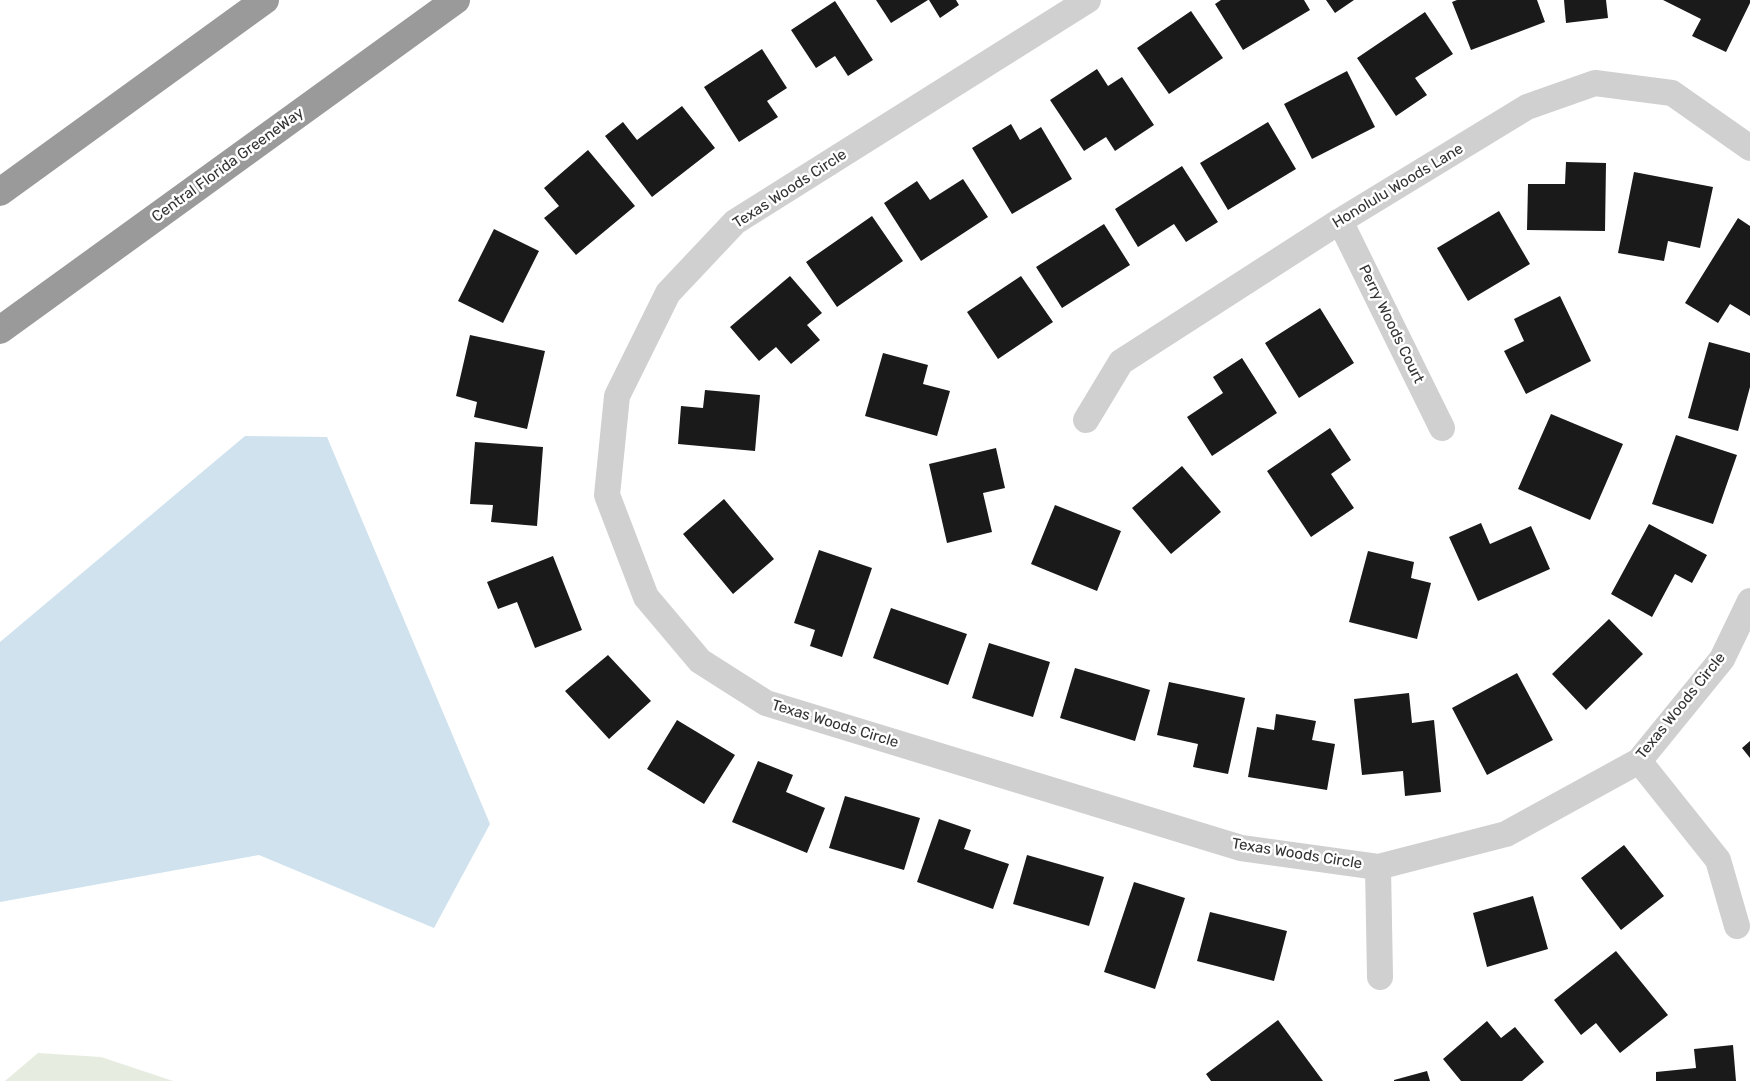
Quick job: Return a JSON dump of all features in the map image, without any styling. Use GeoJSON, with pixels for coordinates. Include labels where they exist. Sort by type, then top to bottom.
{"type":"FeatureCollection","features":[{"type":"Feature","properties":{"kind":"highway"},"geometry":{"type":"LineString","coordinates":[[0,192],[265,0]]}},
{"type":"Feature","properties":{"kind":"highway","name":"Central Florida GreeneWay"},"geometry":{"type":"LineString","coordinates":[[0,330],[456,0]]}},
{"type":"Feature","properties":{"kind":"street","name":"Texas Woods Circle"},"geometry":{"type":"LineString","coordinates":[[1088,0],[736,222],[668,293],[618,396],[607,496],[646,597],[700,661],[766,703],[1241,848],[1378,867],[1506,834],[1639,761],[1722,659],[1750,601]]}},
{"type":"Feature","properties":{"kind":"street","name":"Honolulu Woods Lane"},"geometry":{"type":"LineString","coordinates":[[1086,420],[1121,362],[1340,221],[1528,107],[1595,83],[1672,92],[1750,148]]}},
{"type":"Feature","properties":{"kind":"street","name":"Perry Woods Court"},"geometry":{"type":"LineString","coordinates":[[1340,221],[1442,428]]}},
{"type":"Feature","properties":{"kind":"street"},"geometry":{"type":"LineString","coordinates":[[1639,761],[1718,860],[1737,926]]}},
{"type":"Feature","properties":{"kind":"street"},"geometry":{"type":"LineString","coordinates":[[1378,867],[1380,977]]}},
{"type":"Feature","properties":{"kind":"shaded area"},"geometry":{"type":"Polygon","coordinates":[[[38,1053],[101,1057],[173,1081],[5,1081],[38,1053]]]}},
{"type":"Feature","properties":{"kind":"water"},"geometry":{"type":"Polygon","coordinates":[[[245,436],[327,437],[490,824],[434,928],[259,855],[0,902],[0,642],[245,436]]]}},
{"type":"Feature","properties":{"kind":"building"},"geometry":{"type":"Polygon","coordinates":[[[876,0],[928,0],[891,23],[876,0]]]}},
{"type":"Feature","properties":{"kind":"building"},"geometry":{"type":"Polygon","coordinates":[[[929,0],[956,0],[959,5],[940,18],[929,0]]]}},
{"type":"Feature","properties":{"kind":"building"},"geometry":{"type":"Polygon","coordinates":[[[1221,0],[1304,0],[1310,10],[1243,50],[1215,4],[1221,0]]]}},
{"type":"Feature","properties":{"kind":"building"},"geometry":{"type":"Polygon","coordinates":[[[1326,0],[1354,0],[1335,13],[1326,0]]]}},
{"type":"Feature","properties":{"kind":"building"},"geometry":{"type":"Polygon","coordinates":[[[1457,0],[1537,0],[1545,22],[1471,50],[1452,2],[1457,0]]]}},
{"type":"Feature","properties":{"kind":"building"},"geometry":{"type":"Polygon","coordinates":[[[1564,0],[1606,0],[1608,18],[1566,23],[1564,0]]]}},
{"type":"Feature","properties":{"kind":"building"},"geometry":{"type":"Polygon","coordinates":[[[1663,0],[1750,0],[1750,3],[1726,52],[1692,36],[1701,19],[1663,0]]]}},
{"type":"Feature","properties":{"kind":"building"},"geometry":{"type":"Polygon","coordinates":[[[835,1],[873,60],[848,76],[835,56],[816,68],[791,30],[835,1]]]}},
{"type":"Feature","properties":{"kind":"building"},"geometry":{"type":"Polygon","coordinates":[[[1191,11],[1223,58],[1169,94],[1137,48],[1191,11]]]}},
{"type":"Feature","properties":{"kind":"building"},"geometry":{"type":"Polygon","coordinates":[[[1425,12],[1453,54],[1415,78],[1427,95],[1396,116],[1357,58],[1425,12]]]}},
{"type":"Feature","properties":{"kind":"building"},"geometry":{"type":"Polygon","coordinates":[[[762,49],[787,88],[767,101],[778,117],[739,142],[704,87],[762,49]]]}},
{"type":"Feature","properties":{"kind":"building"},"geometry":{"type":"Polygon","coordinates":[[[1097,69],[1108,86],[1122,77],[1154,125],[1115,151],[1106,137],[1084,151],[1050,100],[1097,69]]]}},
{"type":"Feature","properties":{"kind":"building"},"geometry":{"type":"Polygon","coordinates":[[[1347,71],[1375,127],[1312,159],[1284,104],[1347,71]]]}},
{"type":"Feature","properties":{"kind":"building"},"geometry":{"type":"Polygon","coordinates":[[[682,106],[715,148],[652,197],[605,136],[623,122],[637,140],[682,106]]]}},
{"type":"Feature","properties":{"kind":"building"},"geometry":{"type":"Polygon","coordinates":[[[1268,122],[1296,169],[1228,210],[1200,163],[1268,122]]]}},
{"type":"Feature","properties":{"kind":"building"},"geometry":{"type":"Polygon","coordinates":[[[1011,124],[1020,140],[1041,127],[1072,179],[1012,214],[972,148],[1011,124]]]}},
{"type":"Feature","properties":{"kind":"building"},"geometry":{"type":"Polygon","coordinates":[[[588,150],[635,206],[576,255],[544,218],[559,206],[544,188],[588,150]]]}},
{"type":"Feature","properties":{"kind":"building"},"geometry":{"type":"Polygon","coordinates":[[[1566,162],[1606,163],[1605,231],[1527,230],[1528,184],[1565,184],[1566,162]]]}},
{"type":"Feature","properties":{"kind":"building"},"geometry":{"type":"Polygon","coordinates":[[[1182,166],[1218,222],[1186,242],[1174,224],[1138,247],[1115,209],[1182,166]]]}},
{"type":"Feature","properties":{"kind":"building"},"geometry":{"type":"Polygon","coordinates":[[[1634,172],[1713,187],[1700,248],[1668,241],[1664,261],[1618,253],[1634,172]]]}},
{"type":"Feature","properties":{"kind":"building"},"geometry":{"type":"Polygon","coordinates":[[[963,179],[988,217],[921,261],[884,203],[917,181],[930,200],[963,179]]]}},
{"type":"Feature","properties":{"kind":"building"},"geometry":{"type":"Polygon","coordinates":[[[1499,211],[1530,264],[1468,301],[1437,248],[1499,211]]]}},
{"type":"Feature","properties":{"kind":"building"},"geometry":{"type":"Polygon","coordinates":[[[872,216],[903,261],[837,307],[806,262],[872,216]]]}},
{"type":"Feature","properties":{"kind":"building"},"geometry":{"type":"Polygon","coordinates":[[[1738,218],[1750,226],[1750,316],[1730,304],[1718,323],[1685,303],[1738,218]]]}},
{"type":"Feature","properties":{"kind":"building"},"geometry":{"type":"Polygon","coordinates":[[[1104,224],[1130,265],[1062,308],[1036,267],[1104,224]]]}},
{"type":"Feature","properties":{"kind":"building"},"geometry":{"type":"Polygon","coordinates":[[[494,229],[539,251],[503,323],[458,301],[494,229]]]}},
{"type":"Feature","properties":{"kind":"building"},"geometry":{"type":"Polygon","coordinates":[[[790,276],[822,313],[807,325],[820,340],[791,364],[776,347],[759,361],[730,327],[790,276]]]}},
{"type":"Feature","properties":{"kind":"building"},"geometry":{"type":"Polygon","coordinates":[[[1021,276],[1053,322],[998,359],[967,312],[1021,276]]]}},
{"type":"Feature","properties":{"kind":"building"},"geometry":{"type":"Polygon","coordinates":[[[1560,296],[1591,361],[1526,394],[1504,351],[1524,341],[1514,319],[1560,296]]]}},
{"type":"Feature","properties":{"kind":"building"},"geometry":{"type":"Polygon","coordinates":[[[1320,308],[1354,363],[1299,398],[1265,343],[1320,308]]]}},
{"type":"Feature","properties":{"kind":"building"},"geometry":{"type":"Polygon","coordinates":[[[470,335],[545,351],[527,429],[474,417],[477,402],[456,396],[470,335]]]}},
{"type":"Feature","properties":{"kind":"building"},"geometry":{"type":"Polygon","coordinates":[[[1709,342],[1750,353],[1750,387],[1738,431],[1688,418],[1709,342]]]}},
{"type":"Feature","properties":{"kind":"building"},"geometry":{"type":"Polygon","coordinates":[[[883,353],[928,365],[923,384],[950,391],[937,436],[865,416],[883,353]]]}},
{"type":"Feature","properties":{"kind":"building"},"geometry":{"type":"Polygon","coordinates":[[[1242,358],[1277,413],[1212,456],[1187,417],[1223,393],[1213,377],[1242,358]]]}},
{"type":"Feature","properties":{"kind":"building"},"geometry":{"type":"Polygon","coordinates":[[[705,390],[760,395],[755,451],[678,444],[681,406],[703,408],[705,390]]]}},
{"type":"Feature","properties":{"kind":"building"},"geometry":{"type":"Polygon","coordinates":[[[1551,414],[1623,444],[1590,520],[1518,489],[1551,414]]]}},
{"type":"Feature","properties":{"kind":"building"},"geometry":{"type":"Polygon","coordinates":[[[1330,428],[1351,460],[1331,474],[1354,508],[1311,537],[1267,471],[1330,428]]]}},
{"type":"Feature","properties":{"kind":"building"},"geometry":{"type":"Polygon","coordinates":[[[1676,435],[1737,455],[1713,524],[1652,504],[1676,435]]]}},
{"type":"Feature","properties":{"kind":"building"},"geometry":{"type":"Polygon","coordinates":[[[475,442],[543,447],[537,526],[491,522],[493,505],[470,504],[475,442]]]}},
{"type":"Feature","properties":{"kind":"building"},"geometry":{"type":"Polygon","coordinates":[[[996,448],[1005,488],[983,493],[992,532],[947,543],[929,464],[996,448]]]}},
{"type":"Feature","properties":{"kind":"building"},"geometry":{"type":"Polygon","coordinates":[[[1182,466],[1221,512],[1171,554],[1132,508],[1182,466]]]}},
{"type":"Feature","properties":{"kind":"building"},"geometry":{"type":"Polygon","coordinates":[[[724,499],[774,559],[733,594],[683,534],[724,499]]]}},
{"type":"Feature","properties":{"kind":"building"},"geometry":{"type":"Polygon","coordinates":[[[1055,505],[1121,531],[1097,591],[1031,564],[1055,505]]]}},
{"type":"Feature","properties":{"kind":"building"},"geometry":{"type":"Polygon","coordinates":[[[1481,523],[1490,544],[1531,526],[1550,569],[1478,601],[1449,537],[1481,523]]]}},
{"type":"Feature","properties":{"kind":"building"},"geometry":{"type":"Polygon","coordinates":[[[1649,524],[1707,555],[1692,583],[1675,574],[1652,617],[1611,594],[1649,524]]]}},
{"type":"Feature","properties":{"kind":"building"},"geometry":{"type":"Polygon","coordinates":[[[819,550],[872,568],[842,657],[810,646],[815,630],[794,623],[819,550]]]}},
{"type":"Feature","properties":{"kind":"building"},"geometry":{"type":"Polygon","coordinates":[[[1368,551],[1414,562],[1411,578],[1431,583],[1417,639],[1349,622],[1368,551]]]}},
{"type":"Feature","properties":{"kind":"building"},"geometry":{"type":"Polygon","coordinates":[[[553,556],[582,630],[535,648],[517,602],[498,609],[487,582],[553,556]]]}},
{"type":"Feature","properties":{"kind":"building"},"geometry":{"type":"Polygon","coordinates":[[[891,608],[967,634],[948,685],[873,658],[891,608]]]}},
{"type":"Feature","properties":{"kind":"building"},"geometry":{"type":"Polygon","coordinates":[[[1609,619],[1643,654],[1586,710],[1552,674],[1609,619]]]}},
{"type":"Feature","properties":{"kind":"building"},"geometry":{"type":"Polygon","coordinates":[[[989,643],[1050,662],[1033,717],[972,698],[989,643]]]}},
{"type":"Feature","properties":{"kind":"building"},"geometry":{"type":"Polygon","coordinates":[[[608,655],[651,701],[609,739],[565,691],[608,655]]]}},
{"type":"Feature","properties":{"kind":"building"},"geometry":{"type":"Polygon","coordinates":[[[1075,668],[1150,690],[1135,741],[1060,718],[1075,668]]]}},
{"type":"Feature","properties":{"kind":"building"},"geometry":{"type":"Polygon","coordinates":[[[1517,673],[1553,740],[1487,775],[1452,708],[1517,673]]]}},
{"type":"Feature","properties":{"kind":"building"},"geometry":{"type":"Polygon","coordinates":[[[1169,682],[1245,698],[1228,774],[1193,767],[1198,744],[1157,735],[1169,682]]]}},
{"type":"Feature","properties":{"kind":"building"},"geometry":{"type":"Polygon","coordinates":[[[1409,693],[1412,723],[1434,720],[1441,792],[1405,796],[1403,771],[1362,775],[1354,699],[1409,693]]]}},
{"type":"Feature","properties":{"kind":"building"},"geometry":{"type":"Polygon","coordinates":[[[1276,714],[1316,721],[1312,740],[1335,744],[1327,790],[1248,777],[1257,727],[1274,730],[1276,714]]]}},
{"type":"Feature","properties":{"kind":"building"},"geometry":{"type":"Polygon","coordinates":[[[677,720],[735,755],[704,804],[647,769],[677,720]]]}},
{"type":"Feature","properties":{"kind":"building"},"geometry":{"type":"Polygon","coordinates":[[[1750,741],[1750,758],[1742,748],[1750,741]]]}},
{"type":"Feature","properties":{"kind":"building"},"geometry":{"type":"Polygon","coordinates":[[[758,761],[793,775],[786,792],[825,808],[807,853],[732,822],[758,761]]]}},
{"type":"Feature","properties":{"kind":"building"},"geometry":{"type":"Polygon","coordinates":[[[845,796],[920,818],[904,870],[829,848],[845,796]]]}},
{"type":"Feature","properties":{"kind":"building"},"geometry":{"type":"Polygon","coordinates":[[[939,819],[971,830],[964,849],[1009,864],[993,909],[917,882],[939,819]]]}},
{"type":"Feature","properties":{"kind":"building"},"geometry":{"type":"Polygon","coordinates":[[[1624,845],[1664,896],[1621,930],[1581,878],[1624,845]]]}},
{"type":"Feature","properties":{"kind":"building"},"geometry":{"type":"Polygon","coordinates":[[[1027,855],[1104,877],[1089,926],[1013,904],[1027,855]]]}},
{"type":"Feature","properties":{"kind":"building"},"geometry":{"type":"Polygon","coordinates":[[[1134,882],[1185,898],[1155,989],[1104,972],[1134,882]]]}},
{"type":"Feature","properties":{"kind":"building"},"geometry":{"type":"Polygon","coordinates":[[[1533,896],[1548,949],[1487,967],[1473,913],[1533,896]]]}},
{"type":"Feature","properties":{"kind":"building"},"geometry":{"type":"Polygon","coordinates":[[[1210,912],[1287,931],[1274,981],[1197,961],[1210,912]]]}},
{"type":"Feature","properties":{"kind":"building"},"geometry":{"type":"Polygon","coordinates":[[[1616,951],[1668,1015],[1620,1053],[1596,1023],[1581,1035],[1554,1000],[1616,951]]]}},
{"type":"Feature","properties":{"kind":"building"},"geometry":{"type":"Polygon","coordinates":[[[1278,1020],[1323,1081],[1211,1081],[1206,1074],[1278,1020]]]}},
{"type":"Feature","properties":{"kind":"building"},"geometry":{"type":"Polygon","coordinates":[[[1487,1021],[1501,1038],[1515,1027],[1544,1062],[1522,1081],[1461,1081],[1443,1059],[1487,1021]]]}},
{"type":"Feature","properties":{"kind":"building"},"geometry":{"type":"Polygon","coordinates":[[[1733,1045],[1736,1081],[1656,1081],[1656,1072],[1696,1068],[1694,1049],[1733,1045]]]}},
{"type":"Feature","properties":{"kind":"building"},"geometry":{"type":"Polygon","coordinates":[[[1427,1071],[1430,1081],[1394,1081],[1394,1080],[1427,1071]]]}}]}
